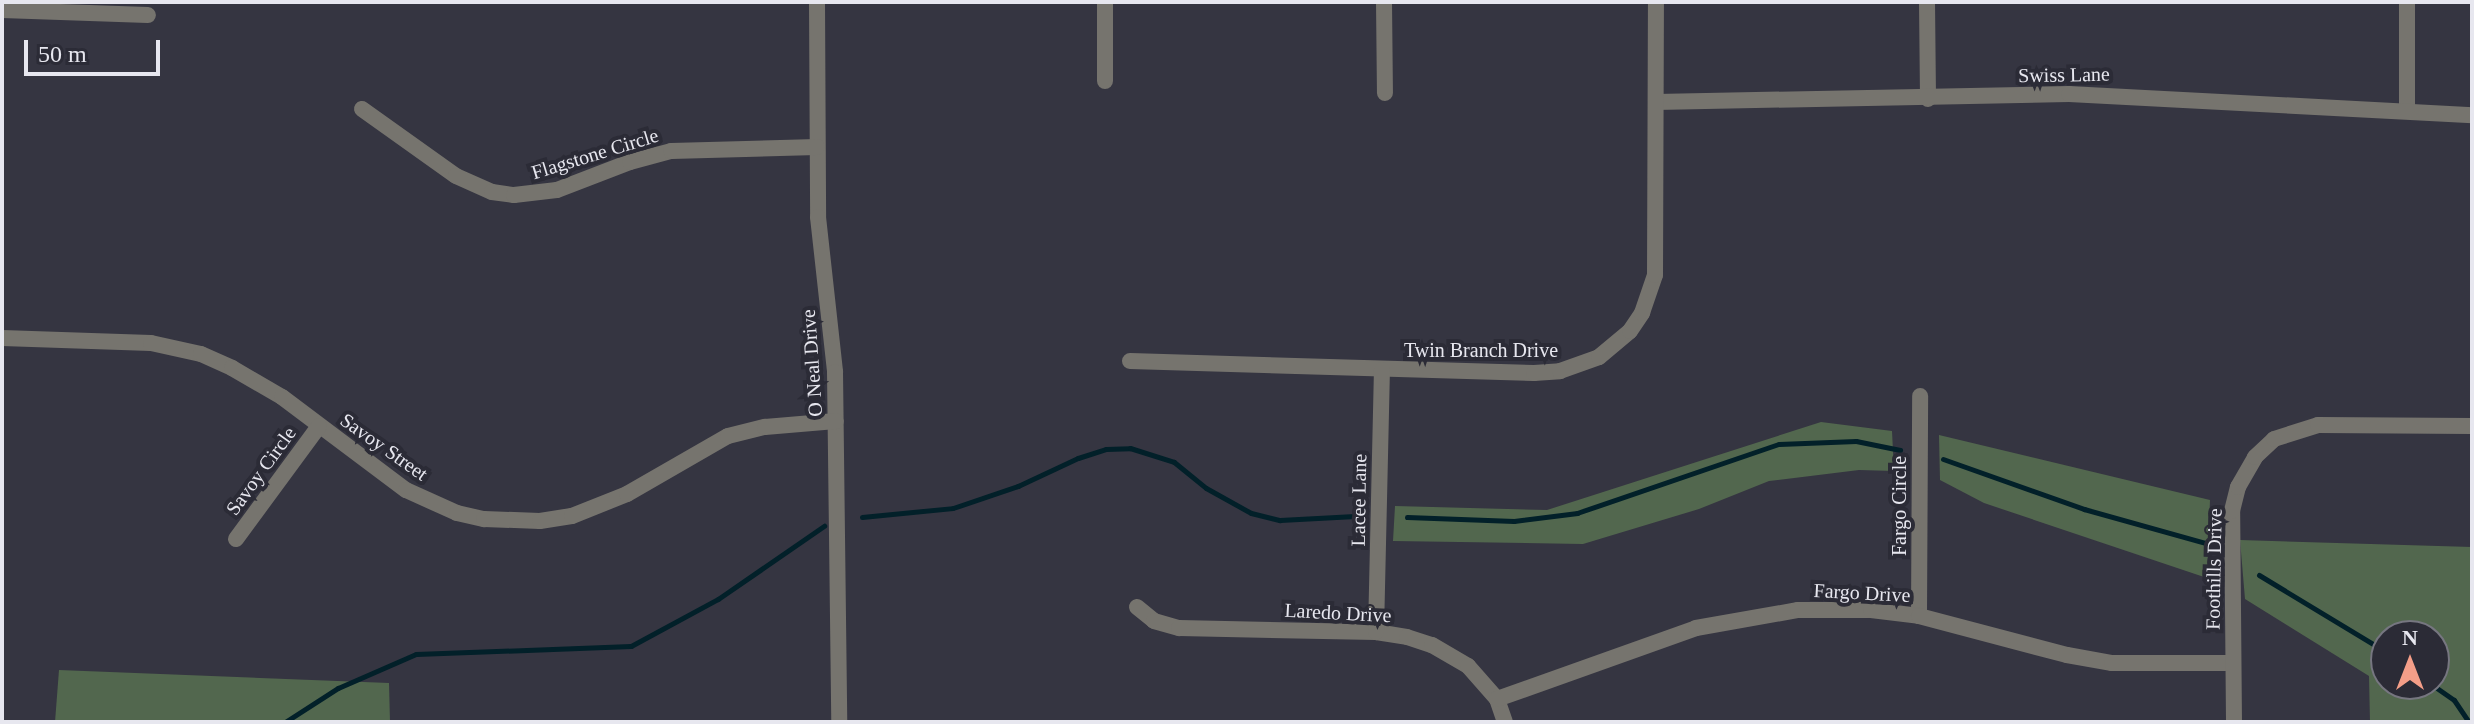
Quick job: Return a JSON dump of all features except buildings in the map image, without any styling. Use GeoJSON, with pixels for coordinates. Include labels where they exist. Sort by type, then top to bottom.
{"type":"FeatureCollection","features":[{"type":"Feature","properties":{"kind":"street","name":"O Neal Drive"},"geometry":{"type":"LineString","coordinates":[[817,2],[818,217],[833,343],[836,421],[839,722]]}},
{"type":"Feature","properties":{"kind":"street"},"geometry":{"type":"LineString","coordinates":[[1105,2],[1105,81]]}},
{"type":"Feature","properties":{"kind":"street"},"geometry":{"type":"LineString","coordinates":[[1384,2],[1385,93]]}},
{"type":"Feature","properties":{"kind":"street","name":"Twin Branch Drive"},"geometry":{"type":"LineString","coordinates":[[1130,361],[1382,370],[1560,371],[1599,357],[1622,338],[1642,313],[1655,275],[1656,2]]}},
{"type":"Feature","properties":{"kind":"street"},"geometry":{"type":"LineString","coordinates":[[1927,2],[1928,99]]}},
{"type":"Feature","properties":{"kind":"street"},"geometry":{"type":"LineString","coordinates":[[2407,2],[2407,111]]}},
{"type":"Feature","properties":{"kind":"street"},"geometry":{"type":"LineString","coordinates":[[2,10],[148,15]]}},
{"type":"Feature","properties":{"kind":"street","name":"Swiss Lane"},"geometry":{"type":"LineString","coordinates":[[1656,102],[2124,95],[2472,115]]}},
{"type":"Feature","properties":{"kind":"street","name":"Flagstone Circle"},"geometry":{"type":"LineString","coordinates":[[362,109],[456,176],[492,192],[514,195],[557,190],[630,162],[671,151],[817,147]]}},
{"type":"Feature","properties":{"kind":"street","name":"Savoy Street"},"geometry":{"type":"LineString","coordinates":[[2,338],[151,343],[201,354],[256,381],[378,471],[429,502],[484,519],[540,521],[604,506],[728,436],[765,427],[836,421]]}},
{"type":"Feature","properties":{"kind":"street","name":"Lacee Lane"},"geometry":{"type":"LineString","coordinates":[[1376,632],[1382,370]]}},
{"type":"Feature","properties":{"kind":"street","name":"Fargo Circle"},"geometry":{"type":"LineString","coordinates":[[1919,616],[1920,396]]}},
{"type":"Feature","properties":{"kind":"street","name":"Foothills Drive"},"geometry":{"type":"LineString","coordinates":[[2234,722],[2232,511],[2238,487],[2255,457],[2274,439],[2318,425],[2472,426]]}},
{"type":"Feature","properties":{"kind":"street","name":"Savoy Circle"},"geometry":{"type":"LineString","coordinates":[[236,539],[319,426]]}},
{"type":"Feature","properties":{"kind":"street","name":"Laredo Drive"},"geometry":{"type":"LineString","coordinates":[[1137,607],[1154,621],[1179,628],[1376,632],[1407,637],[1451,655],[1468,666],[1497,699],[1505,722]]}},
{"type":"Feature","properties":{"kind":"street","name":"Fargo Drive"},"geometry":{"type":"LineString","coordinates":[[1497,699],[1669,637],[1741,618],[1798,610],[1871,610],[1919,616],[2067,655],[2112,663],[2233,663]]}},
{"type":"Feature","properties":{"kind":"green space"},"geometry":{"type":"Polygon","coordinates":[[[1821,422],[1892,431],[1894,471],[1859,470],[1769,481],[1699,509],[1583,544],[1393,541],[1395,506],[1547,510],[1821,422]]]}},
{"type":"Feature","properties":{"kind":"green space"},"geometry":{"type":"Polygon","coordinates":[[[1939,435],[2210,500],[2207,578],[1984,503],[1940,480],[1939,435]]]}},
{"type":"Feature","properties":{"kind":"green space"},"geometry":{"type":"Polygon","coordinates":[[[2240,540],[2472,547],[2472,722],[2370,722],[2369,676],[2245,599],[2240,540]]]}},
{"type":"Feature","properties":{"kind":"green space"},"geometry":{"type":"Polygon","coordinates":[[[59,670],[389,683],[390,722],[55,722],[59,670]]]}},
{"type":"Feature","properties":{"kind":"waterway"},"geometry":{"type":"LineString","coordinates":[[1407,517],[1514,521],[1577,513],[1779,444],[1856,441],[1900,450]]}},
{"type":"Feature","properties":{"kind":"waterway"},"geometry":{"type":"LineString","coordinates":[[862,517],[953,508],[1018,486],[1078,458],[1106,449],[1130,448],[1174,462],[1206,488],[1251,513],[1280,520],[1355,516]]}},
{"type":"Feature","properties":{"kind":"waterway"},"geometry":{"type":"LineString","coordinates":[[1943,459],[2084,509],[2213,545]]}},
{"type":"Feature","properties":{"kind":"waterway"},"geometry":{"type":"LineString","coordinates":[[285,722],[338,688],[416,654],[631,646],[718,599],[824,526]]}},
{"type":"Feature","properties":{"kind":"waterway"},"geometry":{"type":"LineString","coordinates":[[2259,575],[2370,642]]}},
{"type":"Feature","properties":{"kind":"waterway"},"geometry":{"type":"LineString","coordinates":[[2450,697],[2469,722]]}}]}
